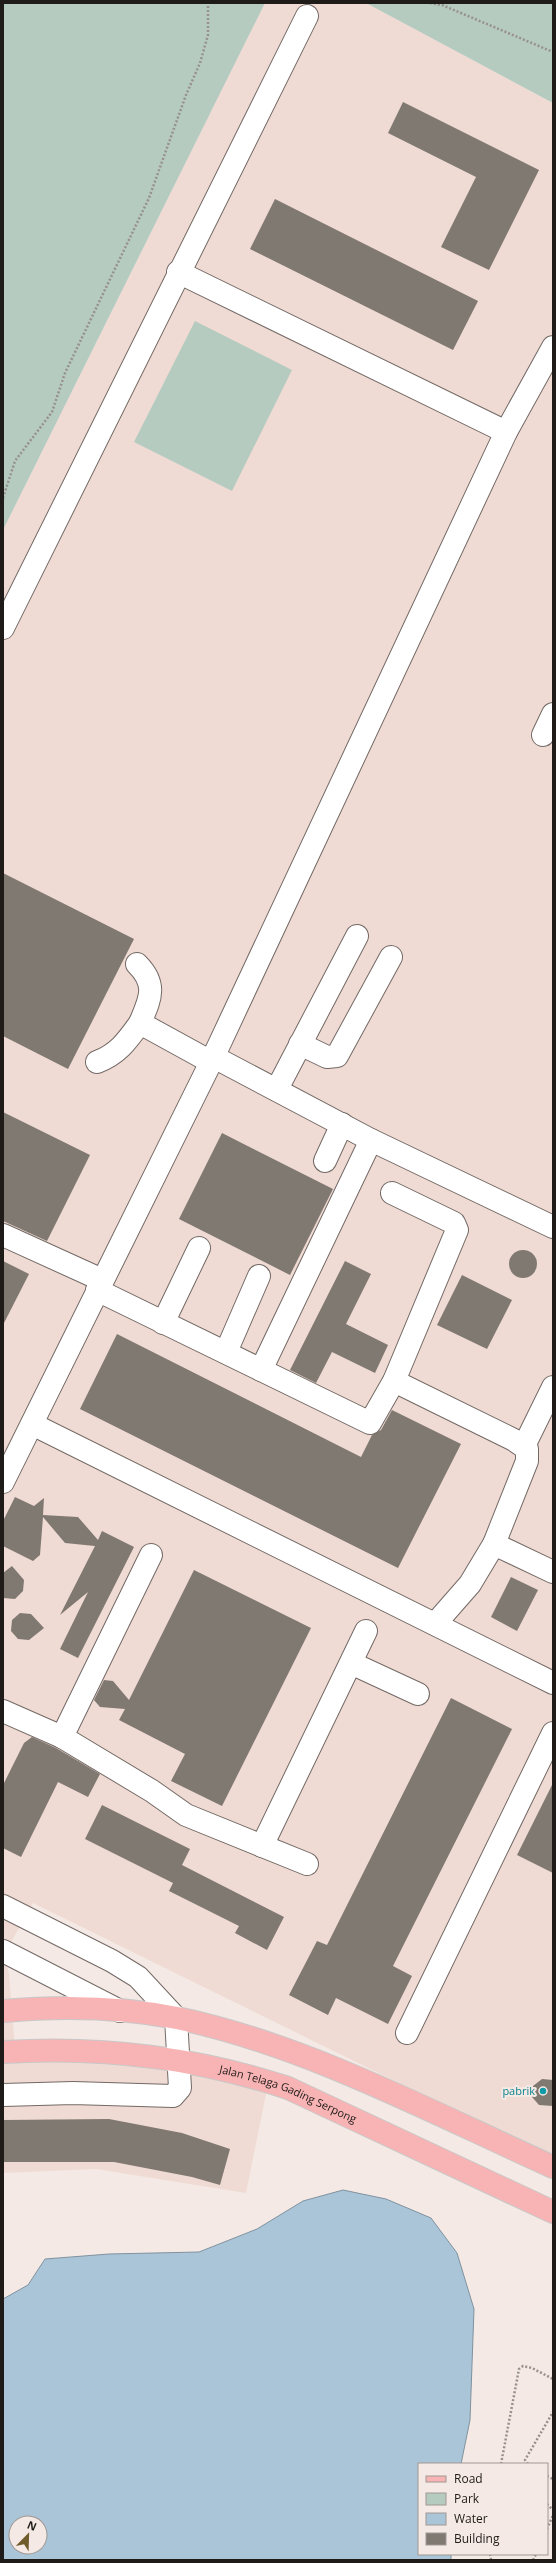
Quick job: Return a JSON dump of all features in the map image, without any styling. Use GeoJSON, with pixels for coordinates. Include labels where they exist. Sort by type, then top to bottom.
{"type":"FeatureCollection","features":[{"type":"Feature","properties":{"kind":"main road"},"geometry":{"type":"LineString","coordinates":[[3,2011],[48,2007],[120,2011],[176,2018],[278,2047],[351,2076],[553,2167]]}},
{"type":"Feature","properties":{"kind":"main road","name":"Jalan Telaga Gading Serpong"},"geometry":{"type":"LineString","coordinates":[[3,2052],[38,2050],[106,2052],[178,2059],[222,2068],[288,2088],[553,2212]]}},
{"type":"Feature","properties":{"kind":"street"},"geometry":{"type":"LineString","coordinates":[[3,628],[178,272],[307,16]]}},
{"type":"Feature","properties":{"kind":"street"},"geometry":{"type":"LineString","coordinates":[[178,272],[506,432]]}},
{"type":"Feature","properties":{"kind":"street"},"geometry":{"type":"LineString","coordinates":[[3,1482],[9,1454],[32,1424],[212,1059],[506,432],[553,347]]}},
{"type":"Feature","properties":{"kind":"street"},"geometry":{"type":"LineString","coordinates":[[543,735],[553,714]]}},
{"type":"Feature","properties":{"kind":"street"},"geometry":{"type":"LineString","coordinates":[[277,1089],[357,936]]}},
{"type":"Feature","properties":{"kind":"street"},"geometry":{"type":"LineString","coordinates":[[300,1044],[327,1057],[337,1056],[392,957]]}},
{"type":"Feature","properties":{"kind":"street"},"geometry":{"type":"LineString","coordinates":[[97,1062],[111,1057],[122,1047],[140,1023],[148,1004],[151,985],[148,974],[137,964]]}},
{"type":"Feature","properties":{"kind":"street"},"geometry":{"type":"LineString","coordinates":[[140,1023],[277,1089],[371,1140],[553,1227]]}},
{"type":"Feature","properties":{"kind":"street"},"geometry":{"type":"LineString","coordinates":[[325,1161],[342,1124]]}},
{"type":"Feature","properties":{"kind":"street"},"geometry":{"type":"LineString","coordinates":[[261,1370],[371,1140]]}},
{"type":"Feature","properties":{"kind":"street"},"geometry":{"type":"LineString","coordinates":[[3,1235],[100,1285],[163,1323],[226,1352],[368,1423],[371,1422],[394,1381],[457,1228],[454,1223],[392,1193]]}},
{"type":"Feature","properties":{"kind":"street"},"geometry":{"type":"LineString","coordinates":[[163,1323],[199,1248]]}},
{"type":"Feature","properties":{"kind":"street"},"geometry":{"type":"LineString","coordinates":[[226,1352],[259,1276]]}},
{"type":"Feature","properties":{"kind":"street"},"geometry":{"type":"LineString","coordinates":[[394,1381],[524,1446],[528,1454],[527,1461],[494,1544],[470,1584],[435,1624]]}},
{"type":"Feature","properties":{"kind":"street"},"geometry":{"type":"LineString","coordinates":[[524,1446],[553,1387]]}},
{"type":"Feature","properties":{"kind":"street"},"geometry":{"type":"LineString","coordinates":[[32,1424],[553,1683]]}},
{"type":"Feature","properties":{"kind":"street"},"geometry":{"type":"LineString","coordinates":[[494,1544],[553,1572]]}},
{"type":"Feature","properties":{"kind":"street"},"geometry":{"type":"LineString","coordinates":[[62,1737],[151,1555]]}},
{"type":"Feature","properties":{"kind":"street"},"geometry":{"type":"LineString","coordinates":[[262,1846],[366,1631]]}},
{"type":"Feature","properties":{"kind":"street"},"geometry":{"type":"LineString","coordinates":[[351,1663],[418,1694]]}},
{"type":"Feature","properties":{"kind":"street"},"geometry":{"type":"LineString","coordinates":[[3,1712],[62,1737],[152,1791],[186,1815],[307,1864]]}},
{"type":"Feature","properties":{"kind":"street"},"geometry":{"type":"LineString","coordinates":[[407,2033],[553,1733]]}},
{"type":"Feature","properties":{"kind":"street"},"geometry":{"type":"LineString","coordinates":[[3,1906],[138,1977],[176,2018],[180,2088],[173,2096],[73,2093],[3,2095]]}},
{"type":"Feature","properties":{"kind":"street"},"geometry":{"type":"LineString","coordinates":[[3,1951],[120,2011]]}},
{"type":"Feature","properties":{"kind":"path"},"geometry":{"type":"LineString","coordinates":[[3,498],[15,462],[52,412],[65,373],[149,198],[186,95],[200,63],[208,35],[208,3]]}},
{"type":"Feature","properties":{"kind":"path"},"geometry":{"type":"LineString","coordinates":[[430,3],[442,5],[553,52]]}},
{"type":"Feature","properties":{"kind":"path"},"geometry":{"type":"LineString","coordinates":[[501,2463],[519,2369],[523,2366],[532,2368],[553,2379]]}},
{"type":"Feature","properties":{"kind":"path"},"geometry":{"type":"LineString","coordinates":[[524,2463],[553,2412]]}},
{"type":"Feature","properties":{"kind":"path"},"geometry":{"type":"LineString","coordinates":[[548,2527],[553,2515]]}},
{"type":"Feature","properties":{"kind":"shaded area"},"geometry":{"type":"Polygon","coordinates":[[[265,3],[366,3],[553,103],[553,2159],[33,1903],[4,1955],[9,1974],[16,2061],[155,2061],[268,2084],[246,2193],[96,2169],[3,2173],[3,530],[265,3]]]}},
{"type":"Feature","properties":{"kind":"green space"},"geometry":{"type":"Polygon","coordinates":[[[3,3],[265,3],[3,530],[3,3]]]}},
{"type":"Feature","properties":{"kind":"green space"},"geometry":{"type":"Polygon","coordinates":[[[366,3],[553,3],[553,103],[366,3]]]}},
{"type":"Feature","properties":{"kind":"green space"},"geometry":{"type":"Polygon","coordinates":[[[195,321],[292,370],[232,491],[134,442],[195,321]]]}},
{"type":"Feature","properties":{"kind":"water"},"geometry":{"type":"Polygon","coordinates":[[[343,2190],[386,2199],[431,2218],[457,2253],[474,2309],[470,2420],[461,2463],[418,2463],[418,2555],[451,2555],[451,2560],[3,2560],[3,2299],[28,2285],[45,2259],[109,2254],[199,2252],[257,2229],[303,2201],[343,2190]]]}},
{"type":"Feature","properties":{"kind":"building"},"geometry":{"type":"Polygon","coordinates":[[[403,102],[539,170],[489,270],[441,247],[476,177],[388,133],[403,102]]]}},
{"type":"Feature","properties":{"kind":"building"},"geometry":{"type":"Polygon","coordinates":[[[275,199],[478,301],[453,350],[250,249],[275,199]]]}},
{"type":"Feature","properties":{"kind":"building"},"geometry":{"type":"Polygon","coordinates":[[[3,873],[134,939],[68,1069],[3,1036],[3,873]]]}},
{"type":"Feature","properties":{"kind":"building"},"geometry":{"type":"Polygon","coordinates":[[[3,1112],[90,1155],[47,1241],[3,1221],[3,1112]]]}},
{"type":"Feature","properties":{"kind":"building"},"geometry":{"type":"Polygon","coordinates":[[[222,1133],[333,1189],[290,1275],[179,1219],[222,1133]]]}},
{"type":"Feature","properties":{"kind":"building"},"geometry":{"type":"Polygon","coordinates":[[[523,1250],[533,1254],[537,1264],[533,1274],[523,1278],[513,1274],[509,1264],[513,1254],[523,1250]]]}},
{"type":"Feature","properties":{"kind":"building"},"geometry":{"type":"Polygon","coordinates":[[[3,1261],[29,1274],[3,1325],[3,1261]]]}},
{"type":"Feature","properties":{"kind":"building"},"geometry":{"type":"Polygon","coordinates":[[[345,1261],[371,1274],[346,1324],[388,1345],[375,1373],[332,1352],[316,1383],[290,1370],[345,1261]]]}},
{"type":"Feature","properties":{"kind":"building"},"geometry":{"type":"Polygon","coordinates":[[[462,1275],[512,1300],[487,1349],[437,1325],[462,1275]]]}},
{"type":"Feature","properties":{"kind":"building"},"geometry":{"type":"Polygon","coordinates":[[[117,1334],[361,1457],[372,1435],[381,1430],[392,1410],[461,1444],[398,1568],[80,1409],[117,1334]]]}},
{"type":"Feature","properties":{"kind":"building"},"geometry":{"type":"Polygon","coordinates":[[[15,1497],[34,1506],[44,1498],[43,1515],[78,1517],[98,1540],[102,1531],[134,1547],[78,1658],[60,1649],[88,1592],[60,1615],[95,1546],[65,1543],[43,1517],[40,1555],[33,1561],[3,1546],[3,1521],[15,1497]]]}},
{"type":"Feature","properties":{"kind":"building"},"geometry":{"type":"Polygon","coordinates":[[[12,1566],[24,1580],[23,1591],[15,1599],[3,1598],[3,1573],[12,1566]]]}},
{"type":"Feature","properties":{"kind":"building"},"geometry":{"type":"Polygon","coordinates":[[[194,1570],[311,1628],[222,1806],[171,1781],[185,1754],[119,1720],[125,1709],[100,1707],[94,1700],[104,1680],[113,1681],[129,1700],[194,1570]]]}},
{"type":"Feature","properties":{"kind":"building"},"geometry":{"type":"Polygon","coordinates":[[[511,1577],[538,1590],[517,1631],[491,1617],[511,1577]]]}},
{"type":"Feature","properties":{"kind":"building"},"geometry":{"type":"Polygon","coordinates":[[[20,1613],[31,1614],[44,1628],[29,1640],[18,1639],[11,1631],[12,1620],[20,1613]]]}},
{"type":"Feature","properties":{"kind":"building"},"geometry":{"type":"Polygon","coordinates":[[[451,1698],[512,1729],[393,1966],[412,1976],[388,2024],[336,1998],[328,2015],[289,1995],[317,1941],[327,1945],[451,1698]]]}},
{"type":"Feature","properties":{"kind":"building"},"geometry":{"type":"Polygon","coordinates":[[[32,1737],[56,1748],[100,1774],[88,1797],[58,1782],[21,1857],[3,1848],[3,1785],[24,1743],[32,1737]]]}},
{"type":"Feature","properties":{"kind":"building"},"geometry":{"type":"Polygon","coordinates":[[[553,1783],[553,1873],[517,1855],[553,1783]]]}},
{"type":"Feature","properties":{"kind":"building"},"geometry":{"type":"Polygon","coordinates":[[[102,1805],[190,1849],[182,1865],[284,1917],[267,1950],[235,1933],[239,1926],[169,1891],[173,1883],[85,1839],[102,1805]]]}},
{"type":"Feature","properties":{"kind":"building","name":"pabrik"},"geometry":{"type":"Polygon","coordinates":[[[542,2079],[553,2080],[553,2106],[539,2105],[532,2097],[533,2086],[542,2079]]]}},
{"type":"Feature","properties":{"kind":"building"},"geometry":{"type":"Polygon","coordinates":[[[109,2119],[182,2133],[230,2149],[220,2185],[192,2177],[114,2162],[3,2162],[3,2120],[109,2119]]]}},
{"type":"Feature","properties":{"kind":"place","name":"pabrik"},"geometry":{"type":"Point","coordinates":[543,2091]}}]}
